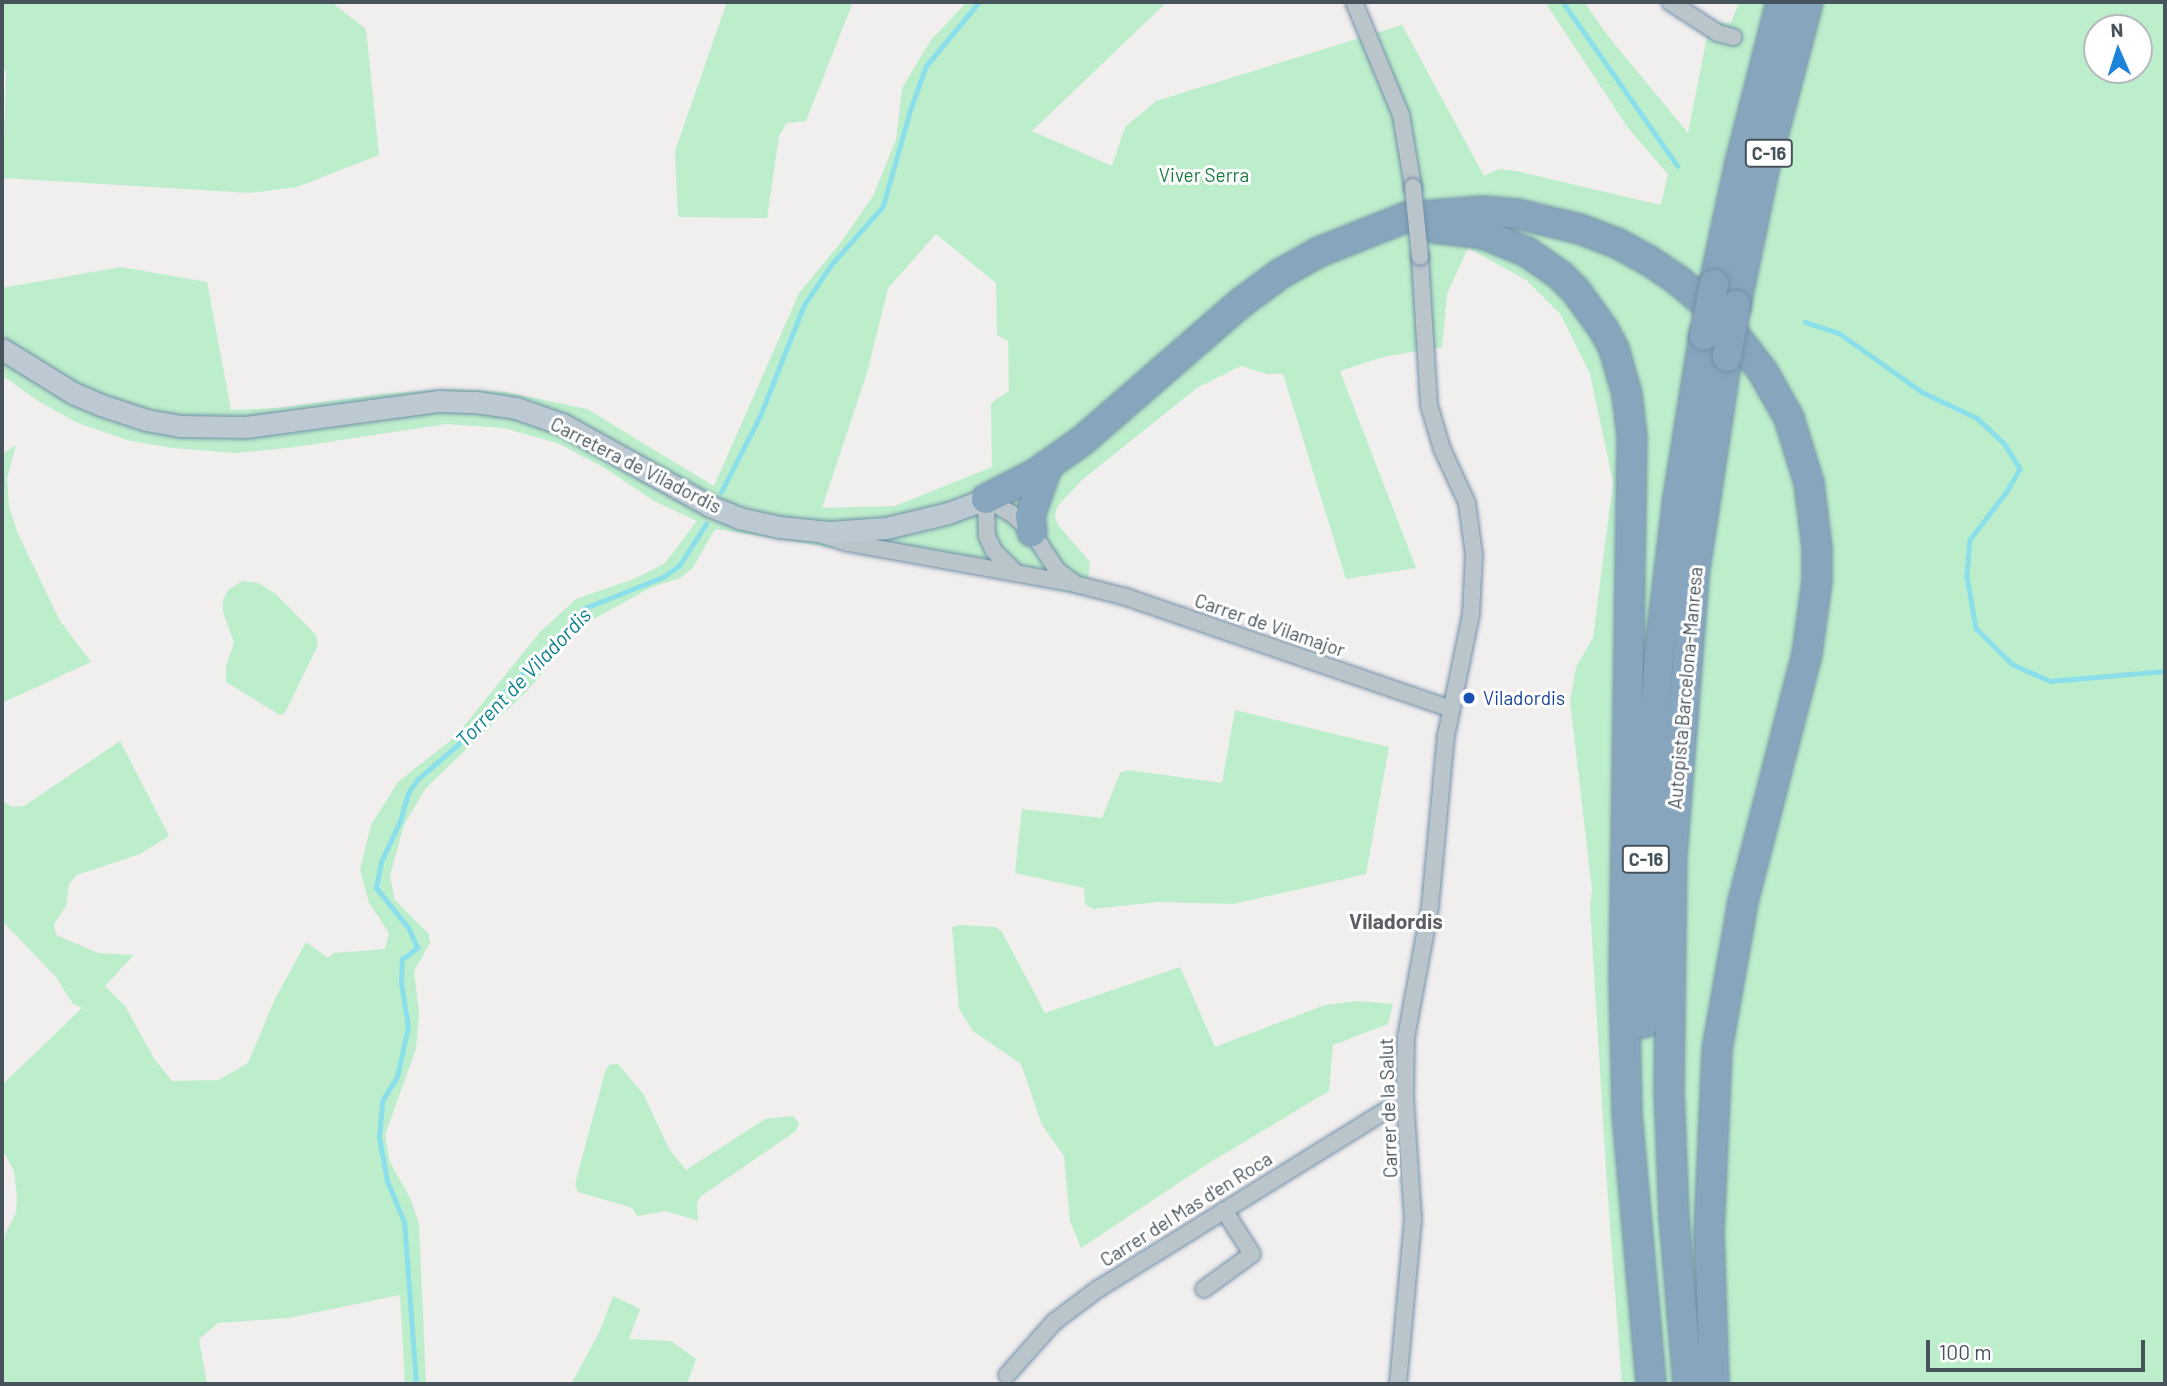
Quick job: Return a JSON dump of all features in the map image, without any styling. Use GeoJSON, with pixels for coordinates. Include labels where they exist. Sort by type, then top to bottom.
{"type":"FeatureCollection","features":[{"type":"Feature","properties":{"kind":"highway","name":"Autopista Barcelona-Manresa"},"geometry":{"type":"LineString","coordinates":[[1663,1384],[1643,1091],[1646,857],[1660,656],[1677,504],[1704,336],[1740,163],[1781,2]]}},
{"type":"Feature","properties":{"kind":"highway","name":"Autopista Barcelona-Manresa"},"geometry":{"type":"LineString","coordinates":[[1689,1384],[1674,1216],[1669,1091],[1672,856],[1694,575],[1736,305],[1764,170],[1808,2]]}},
{"type":"Feature","properties":{"kind":"highway"},"geometry":{"type":"LineString","coordinates":[[986,499],[1048,466],[1091,434],[1189,346],[1261,288],[1319,252],[1375,230],[1387,222],[1407,217],[1483,211],[1550,220],[1617,243],[1679,281],[1721,317],[1750,353],[1778,396],[1802,456],[1814,514],[1817,548],[1813,617],[1799,688],[1743,902],[1717,1050],[1709,1232],[1714,1384]]}},
{"type":"Feature","properties":{"kind":"highway"},"geometry":{"type":"LineString","coordinates":[[1375,230],[1388,232],[1456,229],[1483,234],[1527,252],[1560,275],[1593,312],[1614,349],[1622,372],[1632,437],[1624,966],[1627,1114],[1651,1384]]}},
{"type":"Feature","properties":{"kind":"highway"},"geometry":{"type":"LineString","coordinates":[[1032,532],[1030,516],[1048,466]]}},
{"type":"Feature","properties":{"kind":"street","name":"Carrer de la Salut"},"geometry":{"type":"LineString","coordinates":[[1354,2],[1401,115],[1413,187],[1420,257],[1429,405],[1442,449],[1467,503],[1474,555],[1471,614],[1449,708],[1430,907],[1406,1037],[1405,1099],[1413,1219],[1398,1384]]}},
{"type":"Feature","properties":{"kind":"street"},"geometry":{"type":"LineString","coordinates":[[1670,2],[1718,33],[1734,37]]}},
{"type":"Feature","properties":{"kind":"street","name":"Carretera de Viladordis"},"geometry":{"type":"LineString","coordinates":[[2,349],[73,393],[132,416],[179,426],[246,427],[439,401],[477,402],[516,408],[562,424],[720,510],[757,523],[809,530],[848,543],[1075,584]]}},
{"type":"Feature","properties":{"kind":"street"},"geometry":{"type":"LineString","coordinates":[[986,499],[987,536],[994,551],[1017,573]]}},
{"type":"Feature","properties":{"kind":"street"},"geometry":{"type":"LineString","coordinates":[[809,530],[886,528],[936,517],[986,499],[1012,514],[1032,532],[1057,570],[1075,584]]}},
{"type":"Feature","properties":{"kind":"street","name":"Carrer de Vilamajor"},"geometry":{"type":"LineString","coordinates":[[1075,584],[1126,597],[1449,708]]}},
{"type":"Feature","properties":{"kind":"street","name":"Carrer del Mas d'en Roca"},"geometry":{"type":"LineString","coordinates":[[1007,1375],[1054,1322],[1098,1289],[1405,1099]]}},
{"type":"Feature","properties":{"kind":"street"},"geometry":{"type":"LineString","coordinates":[[1204,1289],[1252,1254],[1224,1210]]}},
{"type":"Feature","properties":{"kind":"green space"},"geometry":{"type":"Polygon","coordinates":[[[2,2],[331,2],[366,29],[379,155],[297,187],[251,193],[3,178],[6,71],[2,69],[2,2]]]}},
{"type":"Feature","properties":{"kind":"green space"},"geometry":{"type":"Polygon","coordinates":[[[727,2],[853,2],[806,121],[787,123],[779,136],[767,218],[678,217],[675,151],[727,2]]]}},
{"type":"Feature","properties":{"kind":"green space","name":"Viver Serra"},"geometry":{"type":"Polygon","coordinates":[[[967,2],[1167,2],[1032,131],[1112,166],[1125,127],[1156,101],[1402,25],[1484,176],[1499,169],[1516,171],[1661,205],[1668,174],[1628,128],[1545,2],[1584,2],[1608,36],[1688,133],[1710,22],[1731,23],[1739,2],[2165,2],[2165,1384],[1622,1384],[1590,907],[1592,889],[1570,701],[1576,667],[1593,638],[1613,482],[1590,374],[1561,315],[1526,280],[1468,248],[1447,294],[1442,347],[1383,357],[1340,371],[1416,568],[1346,579],[1283,374],[1267,374],[1241,366],[1197,388],[1082,480],[1057,507],[1055,516],[1058,525],[1090,562],[1086,596],[961,568],[715,529],[692,569],[680,578],[652,587],[583,625],[527,691],[425,789],[404,825],[390,876],[395,900],[429,934],[430,943],[414,971],[419,1013],[416,1049],[385,1135],[390,1162],[411,1200],[419,1224],[426,1384],[405,1384],[400,1295],[288,1318],[218,1323],[199,1339],[207,1384],[2,1384],[3,1249],[5,1234],[16,1213],[17,1196],[14,1171],[2,1149],[2,1085],[82,1008],[73,1004],[56,977],[2,921],[2,800],[12,807],[24,806],[120,741],[169,836],[140,854],[77,875],[69,884],[66,906],[54,924],[56,935],[98,953],[134,955],[105,986],[125,1006],[155,1060],[172,1081],[219,1080],[248,1063],[274,1001],[306,942],[328,958],[334,953],[385,949],[389,933],[369,903],[360,870],[371,825],[398,782],[456,736],[540,632],[576,599],[636,578],[665,563],[697,521],[654,501],[603,467],[557,443],[504,428],[446,424],[296,447],[236,453],[172,448],[127,440],[78,423],[38,401],[2,375],[2,288],[121,267],[207,282],[231,410],[277,408],[382,394],[452,389],[506,392],[587,409],[714,486],[799,293],[838,246],[873,196],[896,140],[902,89],[931,40],[967,2]],[[936,234],[888,288],[867,373],[822,508],[895,506],[992,467],[991,403],[1009,391],[1008,341],[997,335],[996,283],[936,234]]]}},
{"type":"Feature","properties":{"kind":"green space"},"geometry":{"type":"Polygon","coordinates":[[[16,445],[7,478],[9,507],[18,534],[60,621],[91,662],[2,703],[2,454],[16,445]]]}},
{"type":"Feature","properties":{"kind":"green space"},"geometry":{"type":"Polygon","coordinates":[[[243,581],[258,583],[276,594],[316,635],[318,645],[285,713],[280,715],[226,682],[226,666],[234,643],[223,612],[223,600],[228,590],[243,581]]]}},
{"type":"Feature","properties":{"kind":"green space"},"geometry":{"type":"Polygon","coordinates":[[[1235,710],[1389,747],[1366,874],[1233,904],[1158,902],[1093,909],[1085,904],[1084,888],[1015,873],[1022,809],[1102,818],[1120,773],[1128,770],[1222,783],[1235,710]]]}},
{"type":"Feature","properties":{"kind":"green space"},"geometry":{"type":"Polygon","coordinates":[[[952,927],[996,927],[1002,932],[1045,1013],[1180,967],[1215,1047],[1325,1005],[1358,1001],[1393,1004],[1388,1024],[1333,1045],[1329,1091],[1201,1168],[1081,1248],[1070,1221],[1064,1156],[1042,1125],[1021,1064],[973,1031],[959,1009],[952,927]]]}},
{"type":"Feature","properties":{"kind":"green space"},"geometry":{"type":"Polygon","coordinates":[[[618,1064],[644,1095],[669,1149],[686,1170],[765,1119],[793,1116],[799,1123],[796,1131],[701,1196],[697,1203],[698,1221],[666,1211],[637,1216],[633,1209],[626,1206],[578,1192],[575,1184],[605,1072],[609,1065],[618,1064]]]}},
{"type":"Feature","properties":{"kind":"green space"},"geometry":{"type":"Polygon","coordinates":[[[613,1296],[640,1309],[629,1339],[671,1341],[696,1359],[687,1384],[571,1384],[599,1333],[613,1296]]]}},
{"type":"Feature","properties":{"kind":"waterway","name":"Torrent de Viladordis"},"geometry":{"type":"LineString","coordinates":[[721,492],[760,416],[804,305],[831,265],[883,206],[910,110],[926,66],[979,2]]}},
{"type":"Feature","properties":{"kind":"waterway","name":"Torrent de Viladordis"},"geometry":{"type":"LineString","coordinates":[[1563,2],[1678,166]]}},
{"type":"Feature","properties":{"kind":"waterway","name":"Torrent de Viladordis"},"geometry":{"type":"LineString","coordinates":[[1805,322],[1839,333],[1922,392],[1977,418],[2004,443],[2020,469],[2006,493],[1970,540],[1967,576],[1976,628],[2012,664],[2050,681],[2165,671]]}},
{"type":"Feature","properties":{"kind":"waterway","name":"Torrent de Viladordis"},"geometry":{"type":"LineString","coordinates":[[416,1384],[404,1222],[387,1181],[379,1138],[382,1101],[397,1077],[408,1027],[401,983],[402,959],[417,948],[409,929],[376,888],[381,862],[400,821],[408,793],[417,780],[483,723],[505,691],[585,608],[663,577],[679,566],[706,524]]}},
{"type":"Feature","properties":{"kind":"place","name":"Viladordis"},"geometry":{"type":"Point","coordinates":[1469,698]}},
{"type":"Feature","properties":{"kind":"district","name":"Viladordis"},"geometry":{"type":"Point","coordinates":[1396,921]}}]}
